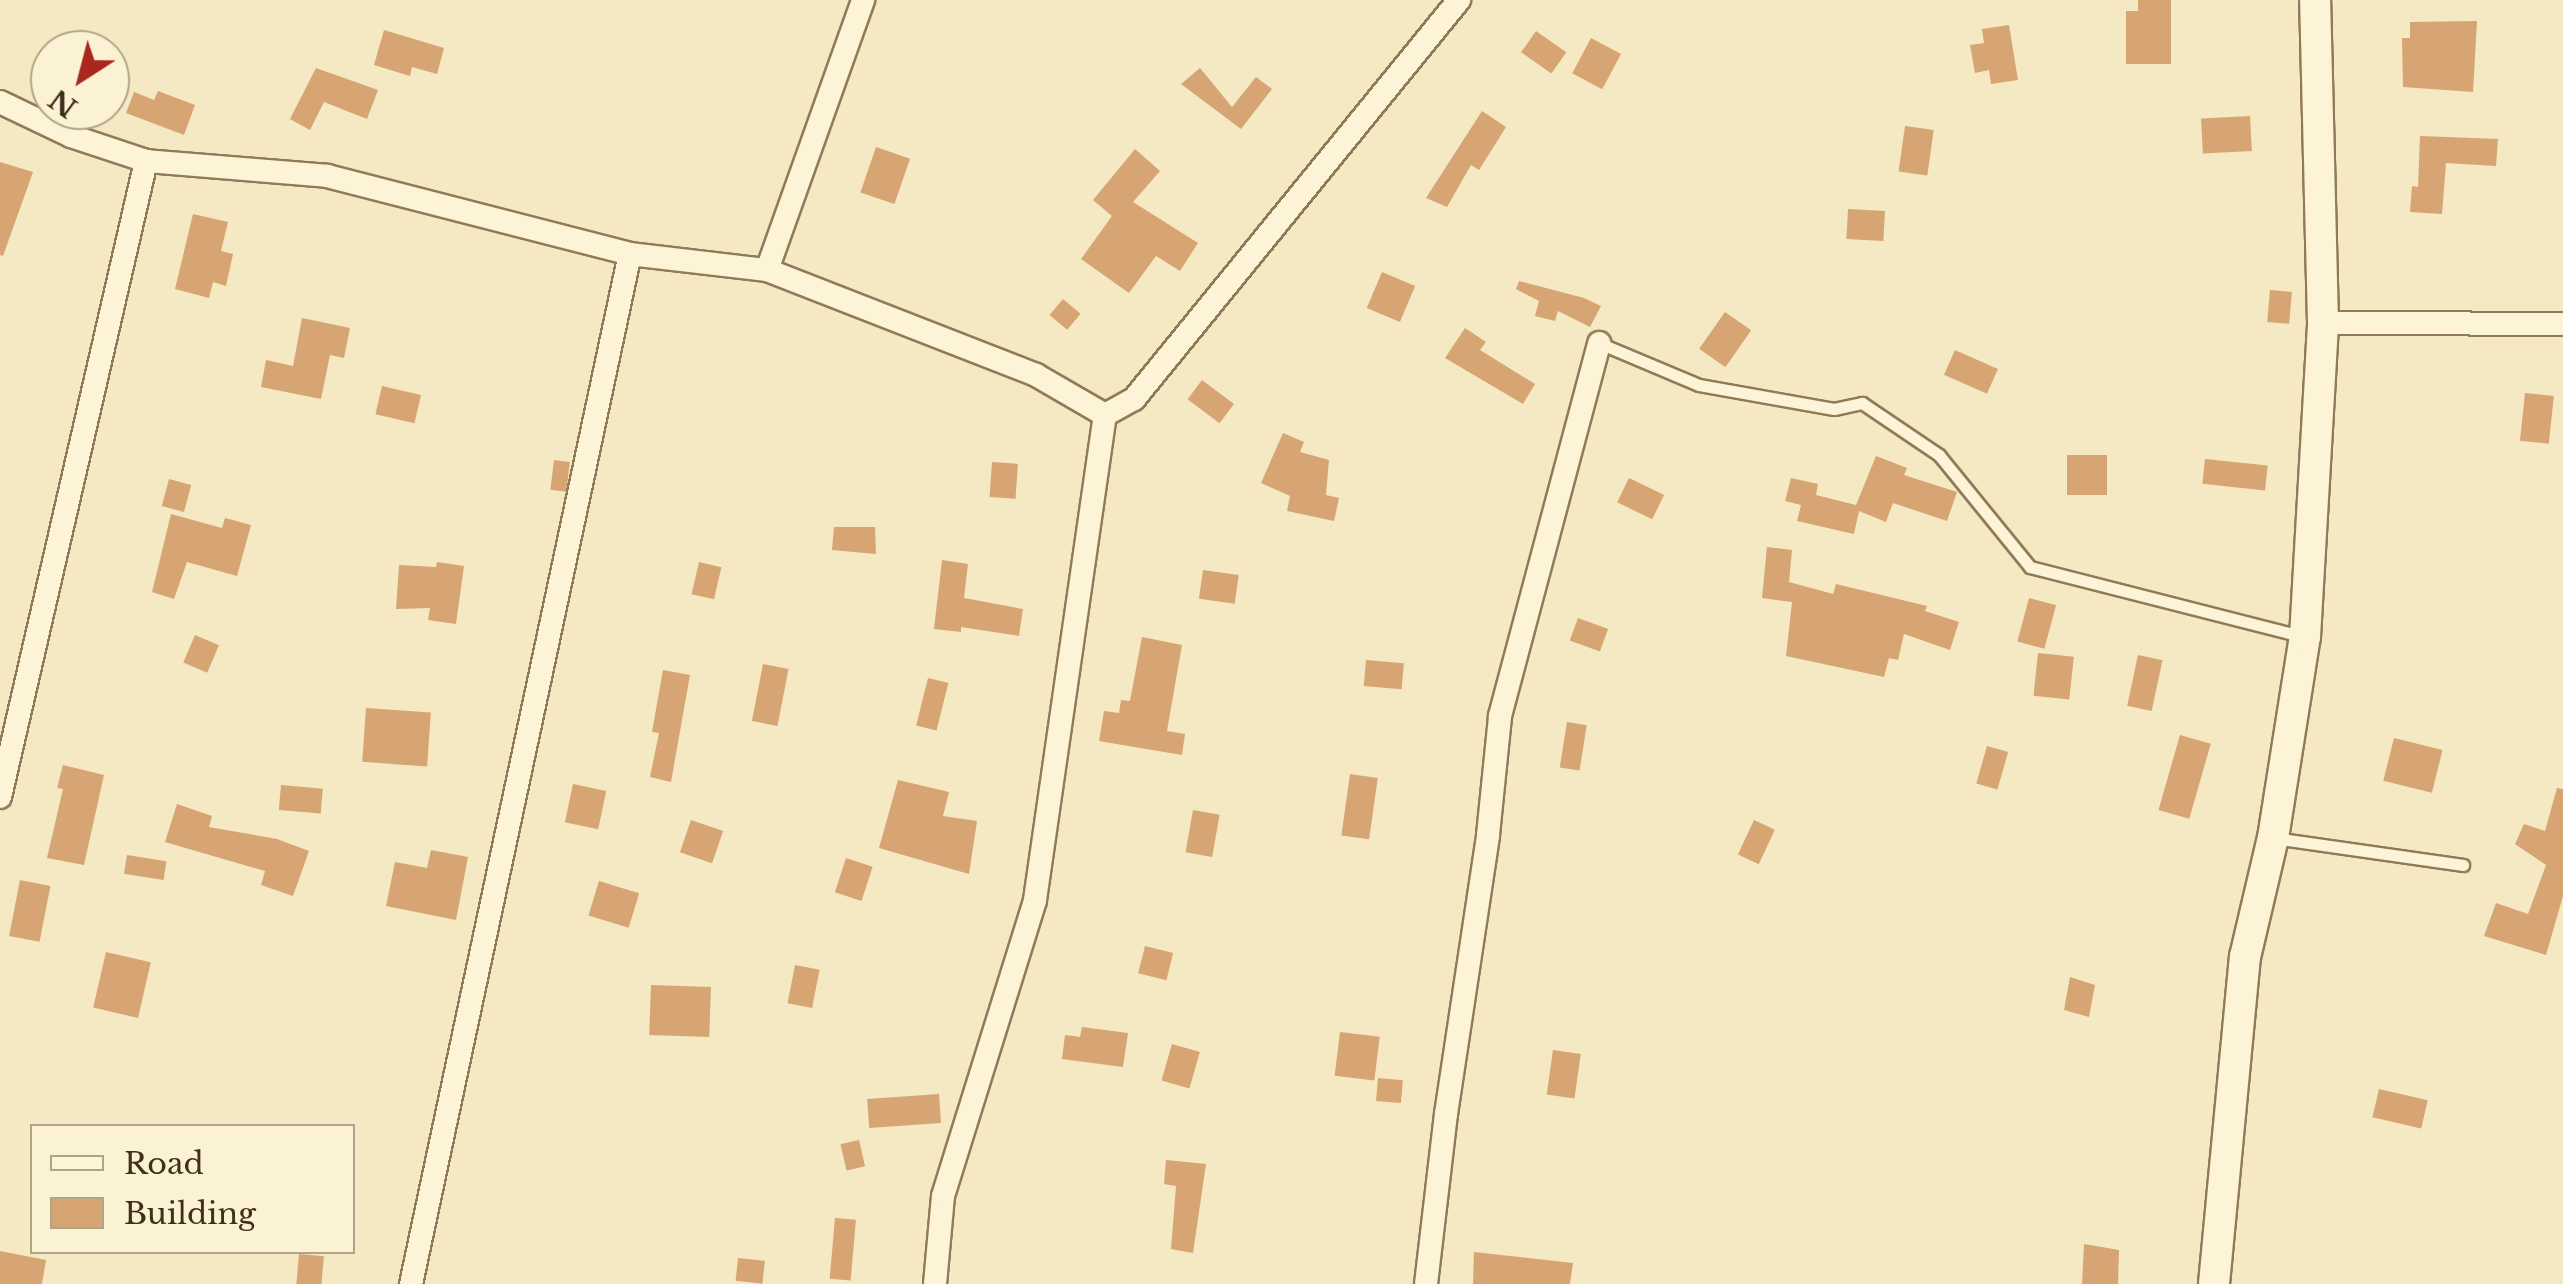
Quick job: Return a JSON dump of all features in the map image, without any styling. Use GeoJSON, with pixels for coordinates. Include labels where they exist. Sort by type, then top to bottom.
{"type":"FeatureCollection","features":[{"type":"Feature","properties":{"kind":"street"},"geometry":{"type":"LineString","coordinates":[[767,270],[863,0]]}},
{"type":"Feature","properties":{"kind":"street"},"geometry":{"type":"LineString","coordinates":[[1106,415],[1134,398],[1460,0]]}},
{"type":"Feature","properties":{"kind":"street"},"geometry":{"type":"LineString","coordinates":[[2214,1284],[2245,957],[2273,838],[2305,637],[2322,323],[2316,0]]}},
{"type":"Feature","properties":{"kind":"street"},"geometry":{"type":"LineString","coordinates":[[0,102],[71,136],[146,161],[327,176],[630,254],[767,270],[1036,376],[1106,415]]}},
{"type":"Feature","properties":{"kind":"street"},"geometry":{"type":"LineString","coordinates":[[0,797],[146,161]]}},
{"type":"Feature","properties":{"kind":"street"},"geometry":{"type":"LineString","coordinates":[[411,1284],[630,254]]}},
{"type":"Feature","properties":{"kind":"street"},"geometry":{"type":"LineString","coordinates":[[2322,323],[2563,324]]}},
{"type":"Feature","properties":{"kind":"street"},"geometry":{"type":"LineString","coordinates":[[1426,1284],[1446,1114],[1488,835],[1500,716],[1600,343]]}},
{"type":"Feature","properties":{"kind":"street"},"geometry":{"type":"LineString","coordinates":[[935,1284],[943,1196],[1035,900],[1106,415]]}},
{"type":"Feature","properties":{"kind":"lane"},"geometry":{"type":"LineString","coordinates":[[1600,343],[1699,385],[1834,409],[1862,403],[1939,455],[2030,567],[2305,637]]}},
{"type":"Feature","properties":{"kind":"lane"},"geometry":{"type":"LineString","coordinates":[[2273,838],[2463,865]]}},
{"type":"Feature","properties":{"kind":"building"},"geometry":{"type":"Polygon","coordinates":[[[2138,0],[2171,0],[2171,64],[2126,64],[2126,11],[2138,11],[2138,0]]]}},
{"type":"Feature","properties":{"kind":"building"},"geometry":{"type":"Polygon","coordinates":[[[2477,21],[2473,92],[2403,87],[2402,38],[2410,38],[2410,22],[2477,21]]]}},
{"type":"Feature","properties":{"kind":"building"},"geometry":{"type":"Polygon","coordinates":[[[2009,25],[2018,80],[1991,84],[1989,70],[1975,73],[1970,45],[1984,43],[1982,29],[2009,25]]]}},
{"type":"Feature","properties":{"kind":"building"},"geometry":{"type":"Polygon","coordinates":[[[384,30],[444,48],[437,74],[412,67],[410,76],[374,65],[384,30]]]}},
{"type":"Feature","properties":{"kind":"building"},"geometry":{"type":"Polygon","coordinates":[[[1536,31],[1566,52],[1551,74],[1521,52],[1536,31]]]}},
{"type":"Feature","properties":{"kind":"building"},"geometry":{"type":"Polygon","coordinates":[[[1591,38],[1621,54],[1602,89],[1572,73],[1591,38]]]}},
{"type":"Feature","properties":{"kind":"building"},"geometry":{"type":"Polygon","coordinates":[[[316,68],[378,90],[367,119],[324,102],[310,130],[290,119],[316,68]]]}},
{"type":"Feature","properties":{"kind":"building"},"geometry":{"type":"Polygon","coordinates":[[[1200,68],[1232,107],[1256,77],[1272,89],[1241,129],[1181,84],[1200,68]]]}},
{"type":"Feature","properties":{"kind":"building"},"geometry":{"type":"Polygon","coordinates":[[[158,91],[195,105],[184,135],[130,115],[134,92],[154,100],[158,91]]]}},
{"type":"Feature","properties":{"kind":"building"},"geometry":{"type":"Polygon","coordinates":[[[1482,111],[1506,127],[1479,170],[1471,165],[1447,207],[1426,198],[1482,111]]]}},
{"type":"Feature","properties":{"kind":"building"},"geometry":{"type":"Polygon","coordinates":[[[2250,116],[2252,151],[2203,154],[2201,119],[2250,116]]]}},
{"type":"Feature","properties":{"kind":"building"},"geometry":{"type":"Polygon","coordinates":[[[1905,126],[1934,130],[1927,176],[1899,172],[1905,126]]]}},
{"type":"Feature","properties":{"kind":"building"},"geometry":{"type":"Polygon","coordinates":[[[2420,136],[2498,139],[2496,166],[2446,163],[2442,214],[2410,212],[2412,186],[2418,187],[2420,136]]]}},
{"type":"Feature","properties":{"kind":"building"},"geometry":{"type":"Polygon","coordinates":[[[876,147],[910,159],[894,204],[860,192],[876,147]]]}},
{"type":"Feature","properties":{"kind":"building"},"geometry":{"type":"Polygon","coordinates":[[[1135,149],[1160,171],[1133,202],[1198,243],[1180,271],[1156,256],[1129,293],[1081,259],[1112,216],[1093,200],[1135,149]]]}},
{"type":"Feature","properties":{"kind":"building"},"geometry":{"type":"Polygon","coordinates":[[[0,162],[33,172],[3,256],[0,255],[0,162]]]}},
{"type":"Feature","properties":{"kind":"building"},"geometry":{"type":"Polygon","coordinates":[[[1848,209],[1885,211],[1883,241],[1846,239],[1848,209]]]}},
{"type":"Feature","properties":{"kind":"building"},"geometry":{"type":"Polygon","coordinates":[[[193,214],[228,222],[221,251],[233,254],[226,286],[213,282],[209,298],[175,289],[193,214]]]}},
{"type":"Feature","properties":{"kind":"building"},"geometry":{"type":"Polygon","coordinates":[[[1382,272],[1415,286],[1400,322],[1367,308],[1382,272]]]}},
{"type":"Feature","properties":{"kind":"building"},"geometry":{"type":"Polygon","coordinates":[[[1519,281],[1601,306],[1590,327],[1558,311],[1555,321],[1535,316],[1539,301],[1516,289],[1519,281]]]}},
{"type":"Feature","properties":{"kind":"building"},"geometry":{"type":"Polygon","coordinates":[[[2270,290],[2292,292],[2289,324],[2267,322],[2270,290]]]}},
{"type":"Feature","properties":{"kind":"building"},"geometry":{"type":"Polygon","coordinates":[[[1063,299],[1081,314],[1067,330],[1050,315],[1063,299]]]}},
{"type":"Feature","properties":{"kind":"building"},"geometry":{"type":"Polygon","coordinates":[[[1725,312],[1751,330],[1725,367],[1699,349],[1725,312]]]}},
{"type":"Feature","properties":{"kind":"building"},"geometry":{"type":"Polygon","coordinates":[[[302,318],[350,328],[344,358],[330,355],[321,399],[261,387],[266,360],[293,366],[302,318]]]}},
{"type":"Feature","properties":{"kind":"building"},"geometry":{"type":"Polygon","coordinates":[[[1465,328],[1486,342],[1480,350],[1535,384],[1523,404],[1445,358],[1465,328]]]}},
{"type":"Feature","properties":{"kind":"building"},"geometry":{"type":"Polygon","coordinates":[[[1955,350],[1998,369],[1987,394],[1944,375],[1955,350]]]}},
{"type":"Feature","properties":{"kind":"building"},"geometry":{"type":"Polygon","coordinates":[[[1202,380],[1234,404],[1220,423],[1188,399],[1202,380]]]}},
{"type":"Feature","properties":{"kind":"building"},"geometry":{"type":"Polygon","coordinates":[[[382,386],[421,395],[414,423],[375,414],[382,386]]]}},
{"type":"Feature","properties":{"kind":"building"},"geometry":{"type":"Polygon","coordinates":[[[2525,393],[2554,396],[2549,444],[2520,441],[2525,393]]]}},
{"type":"Feature","properties":{"kind":"building"},"geometry":{"type":"Polygon","coordinates":[[[1283,433],[1304,442],[1300,452],[1329,460],[1326,495],[1339,498],[1334,521],[1287,511],[1290,496],[1261,483],[1283,433]]]}},
{"type":"Feature","properties":{"kind":"building"},"geometry":{"type":"Polygon","coordinates":[[[2067,455],[2107,455],[2107,495],[2067,495],[2067,455]]]}},
{"type":"Feature","properties":{"kind":"building"},"geometry":{"type":"Polygon","coordinates":[[[1876,456],[1907,468],[1904,475],[1957,492],[1947,521],[1893,503],[1886,522],[1859,511],[1854,534],[1797,521],[1801,505],[1785,501],[1791,478],[1818,484],[1816,495],[1856,505],[1876,456]]]}},
{"type":"Feature","properties":{"kind":"building"},"geometry":{"type":"Polygon","coordinates":[[[2205,459],[2268,466],[2265,490],[2202,484],[2205,459]]]}},
{"type":"Feature","properties":{"kind":"building"},"geometry":{"type":"Polygon","coordinates":[[[554,460],[570,462],[566,492],[550,490],[554,460]]]}},
{"type":"Feature","properties":{"kind":"building"},"geometry":{"type":"Polygon","coordinates":[[[992,462],[1018,464],[1015,499],[990,497],[992,462]]]}},
{"type":"Feature","properties":{"kind":"building"},"geometry":{"type":"Polygon","coordinates":[[[1629,478],[1664,495],[1652,519],[1617,502],[1629,478]]]}},
{"type":"Feature","properties":{"kind":"building"},"geometry":{"type":"Polygon","coordinates":[[[169,479],[191,485],[184,512],[162,506],[169,479]]]}},
{"type":"Feature","properties":{"kind":"building"},"geometry":{"type":"Polygon","coordinates":[[[171,514],[222,528],[225,518],[251,525],[237,576],[187,562],[174,599],[152,592],[171,514]]]}},
{"type":"Feature","properties":{"kind":"building"},"geometry":{"type":"Polygon","coordinates":[[[834,527],[875,527],[876,554],[832,550],[834,527]]]}},
{"type":"Feature","properties":{"kind":"building"},"geometry":{"type":"Polygon","coordinates":[[[1767,547],[1792,550],[1789,582],[1833,594],[1836,584],[1927,606],[1925,611],[1959,622],[1950,650],[1904,634],[1898,660],[1889,658],[1884,677],[1786,656],[1792,602],[1762,598],[1767,547]]]}},
{"type":"Feature","properties":{"kind":"building"},"geometry":{"type":"Polygon","coordinates":[[[942,560],[968,564],[964,598],[1023,609],[1019,636],[961,627],[961,632],[934,629],[942,560]]]}},
{"type":"Feature","properties":{"kind":"building"},"geometry":{"type":"Polygon","coordinates":[[[437,562],[464,566],[456,624],[428,620],[430,608],[396,609],[399,565],[436,567],[437,562]]]}},
{"type":"Feature","properties":{"kind":"building"},"geometry":{"type":"Polygon","coordinates":[[[699,562],[721,567],[714,599],[692,594],[699,562]]]}},
{"type":"Feature","properties":{"kind":"building"},"geometry":{"type":"Polygon","coordinates":[[[1203,570],[1239,575],[1235,604],[1199,599],[1203,570]]]}},
{"type":"Feature","properties":{"kind":"building"},"geometry":{"type":"Polygon","coordinates":[[[2029,598],[2056,605],[2044,649],[2017,641],[2029,598]]]}},
{"type":"Feature","properties":{"kind":"building"},"geometry":{"type":"Polygon","coordinates":[[[1578,618],[1608,629],[1600,651],[1570,641],[1578,618]]]}},
{"type":"Feature","properties":{"kind":"building"},"geometry":{"type":"Polygon","coordinates":[[[195,635],[219,645],[207,673],[183,663],[195,635]]]}},
{"type":"Feature","properties":{"kind":"building"},"geometry":{"type":"Polygon","coordinates":[[[1142,637],[1182,645],[1167,731],[1185,734],[1182,755],[1099,741],[1104,711],[1119,713],[1121,700],[1130,701],[1142,637]]]}},
{"type":"Feature","properties":{"kind":"building"},"geometry":{"type":"Polygon","coordinates":[[[2038,653],[2074,657],[2069,700],[2034,696],[2038,653]]]}},
{"type":"Feature","properties":{"kind":"building"},"geometry":{"type":"Polygon","coordinates":[[[2138,655],[2162,660],[2152,711],[2127,706],[2138,655]]]}},
{"type":"Feature","properties":{"kind":"building"},"geometry":{"type":"Polygon","coordinates":[[[1366,660],[1404,663],[1402,689],[1364,686],[1366,660]]]}},
{"type":"Feature","properties":{"kind":"building"},"geometry":{"type":"Polygon","coordinates":[[[763,664],[789,669],[777,726],[752,721],[763,664]]]}},
{"type":"Feature","properties":{"kind":"building"},"geometry":{"type":"Polygon","coordinates":[[[663,670],[690,675],[671,782],[650,777],[659,733],[652,732],[663,670]]]}},
{"type":"Feature","properties":{"kind":"building"},"geometry":{"type":"Polygon","coordinates":[[[928,678],[948,683],[937,731],[916,726],[928,678]]]}},
{"type":"Feature","properties":{"kind":"building"},"geometry":{"type":"Polygon","coordinates":[[[366,708],[431,713],[427,766],[362,762],[366,708]]]}},
{"type":"Feature","properties":{"kind":"building"},"geometry":{"type":"Polygon","coordinates":[[[1567,722],[1587,725],[1580,771],[1560,767],[1567,722]]]}},
{"type":"Feature","properties":{"kind":"building"},"geometry":{"type":"Polygon","coordinates":[[[2180,735],[2211,744],[2189,819],[2159,810],[2180,735]]]}},
{"type":"Feature","properties":{"kind":"building"},"geometry":{"type":"Polygon","coordinates":[[[2394,738],[2443,750],[2432,793],[2383,781],[2394,738]]]}},
{"type":"Feature","properties":{"kind":"building"},"geometry":{"type":"Polygon","coordinates":[[[1987,746],[2008,752],[1997,790],[1976,783],[1987,746]]]}},
{"type":"Feature","properties":{"kind":"building"},"geometry":{"type":"Polygon","coordinates":[[[63,765],[104,775],[84,865],[47,858],[63,789],[57,788],[63,765]]]}},
{"type":"Feature","properties":{"kind":"building"},"geometry":{"type":"Polygon","coordinates":[[[1350,774],[1378,778],[1369,839],[1341,835],[1350,774]]]}},
{"type":"Feature","properties":{"kind":"building"},"geometry":{"type":"Polygon","coordinates":[[[898,780],[949,792],[943,816],[977,821],[969,874],[879,848],[898,780]]]}},
{"type":"Feature","properties":{"kind":"building"},"geometry":{"type":"Polygon","coordinates":[[[573,784],[606,791],[598,829],[565,822],[573,784]]]}},
{"type":"Feature","properties":{"kind":"building"},"geometry":{"type":"Polygon","coordinates":[[[281,785],[323,789],[321,814],[279,810],[281,785]]]}},
{"type":"Feature","properties":{"kind":"building"},"geometry":{"type":"Polygon","coordinates":[[[2557,788],[2563,789],[2563,896],[2546,955],[2484,936],[2496,903],[2528,914],[2546,865],[2515,844],[2524,824],[2545,831],[2557,788]]]}},
{"type":"Feature","properties":{"kind":"building"},"geometry":{"type":"Polygon","coordinates":[[[177,804],[212,816],[209,827],[277,839],[309,851],[293,896],[261,885],[265,871],[165,842],[177,804]]]}},
{"type":"Feature","properties":{"kind":"building"},"geometry":{"type":"Polygon","coordinates":[[[1193,810],[1220,815],[1212,857],[1186,852],[1193,810]]]}},
{"type":"Feature","properties":{"kind":"building"},"geometry":{"type":"Polygon","coordinates":[[[691,820],[723,831],[712,863],[680,852],[691,820]]]}},
{"type":"Feature","properties":{"kind":"building"},"geometry":{"type":"Polygon","coordinates":[[[1754,820],[1775,830],[1759,864],[1738,854],[1754,820]]]}},
{"type":"Feature","properties":{"kind":"building"},"geometry":{"type":"Polygon","coordinates":[[[431,850],[468,857],[456,920],[386,906],[395,862],[427,868],[431,850]]]}},
{"type":"Feature","properties":{"kind":"building"},"geometry":{"type":"Polygon","coordinates":[[[127,855],[167,861],[164,880],[124,874],[127,855]]]}},
{"type":"Feature","properties":{"kind":"building"},"geometry":{"type":"Polygon","coordinates":[[[846,858],[873,867],[862,901],[835,892],[846,858]]]}},
{"type":"Feature","properties":{"kind":"building"},"geometry":{"type":"Polygon","coordinates":[[[20,880],[50,886],[40,942],[9,936],[20,880]]]}},
{"type":"Feature","properties":{"kind":"building"},"geometry":{"type":"Polygon","coordinates":[[[599,881],[639,893],[629,928],[588,915],[599,881]]]}},
{"type":"Feature","properties":{"kind":"building"},"geometry":{"type":"Polygon","coordinates":[[[1145,946],[1173,953],[1166,980],[1138,973],[1145,946]]]}},
{"type":"Feature","properties":{"kind":"building"},"geometry":{"type":"Polygon","coordinates":[[[106,952],[151,962],[138,1018],[93,1008],[106,952]]]}},
{"type":"Feature","properties":{"kind":"building"},"geometry":{"type":"Polygon","coordinates":[[[795,965],[820,970],[812,1008],[788,1003],[795,965]]]}},
{"type":"Feature","properties":{"kind":"building"},"geometry":{"type":"Polygon","coordinates":[[[2070,977],[2095,985],[2089,1017],[2064,1010],[2070,977]]]}},
{"type":"Feature","properties":{"kind":"building"},"geometry":{"type":"Polygon","coordinates":[[[651,985],[711,987],[709,1037],[649,1035],[651,985]]]}},
{"type":"Feature","properties":{"kind":"building"},"geometry":{"type":"Polygon","coordinates":[[[1082,1027],[1128,1033],[1123,1067],[1062,1059],[1065,1035],[1080,1037],[1082,1027]]]}},
{"type":"Feature","properties":{"kind":"building"},"geometry":{"type":"Polygon","coordinates":[[[1340,1032],[1380,1037],[1374,1081],[1335,1076],[1340,1032]]]}},
{"type":"Feature","properties":{"kind":"building"},"geometry":{"type":"Polygon","coordinates":[[[1172,1044],[1200,1052],[1189,1089],[1162,1081],[1172,1044]]]}},
{"type":"Feature","properties":{"kind":"building"},"geometry":{"type":"Polygon","coordinates":[[[1553,1050],[1581,1054],[1574,1098],[1547,1095],[1553,1050]]]}},
{"type":"Feature","properties":{"kind":"building"},"geometry":{"type":"Polygon","coordinates":[[[1378,1078],[1403,1080],[1401,1103],[1376,1101],[1378,1078]]]}},
{"type":"Feature","properties":{"kind":"building"},"geometry":{"type":"Polygon","coordinates":[[[2379,1089],[2428,1100],[2421,1129],[2372,1117],[2379,1089]]]}},
{"type":"Feature","properties":{"kind":"building"},"geometry":{"type":"Polygon","coordinates":[[[939,1094],[941,1123],[869,1128],[867,1099],[939,1094]]]}},
{"type":"Feature","properties":{"kind":"building"},"geometry":{"type":"Polygon","coordinates":[[[859,1140],[865,1166],[847,1171],[840,1144],[859,1140]]]}},
{"type":"Feature","properties":{"kind":"building"},"geometry":{"type":"Polygon","coordinates":[[[1166,1160],[1206,1164],[1193,1253],[1171,1249],[1176,1186],[1164,1184],[1166,1160]]]}},
{"type":"Feature","properties":{"kind":"building"},"geometry":{"type":"Polygon","coordinates":[[[835,1218],[856,1220],[851,1281],[830,1279],[835,1218]]]}},
{"type":"Feature","properties":{"kind":"building"},"geometry":{"type":"Polygon","coordinates":[[[2084,1244],[2119,1250],[2118,1284],[2082,1284],[2084,1244]]]}},
{"type":"Feature","properties":{"kind":"building"},"geometry":{"type":"Polygon","coordinates":[[[0,1251],[46,1260],[42,1284],[0,1284],[0,1251]]]}},
{"type":"Feature","properties":{"kind":"building"},"geometry":{"type":"Polygon","coordinates":[[[1474,1252],[1573,1263],[1570,1284],[1473,1284],[1474,1252]]]}},
{"type":"Feature","properties":{"kind":"building"},"geometry":{"type":"Polygon","coordinates":[[[299,1254],[324,1256],[321,1284],[296,1284],[299,1254]]]}},
{"type":"Feature","properties":{"kind":"building"},"geometry":{"type":"Polygon","coordinates":[[[738,1258],[765,1261],[762,1284],[736,1281],[738,1258]]]}}]}
